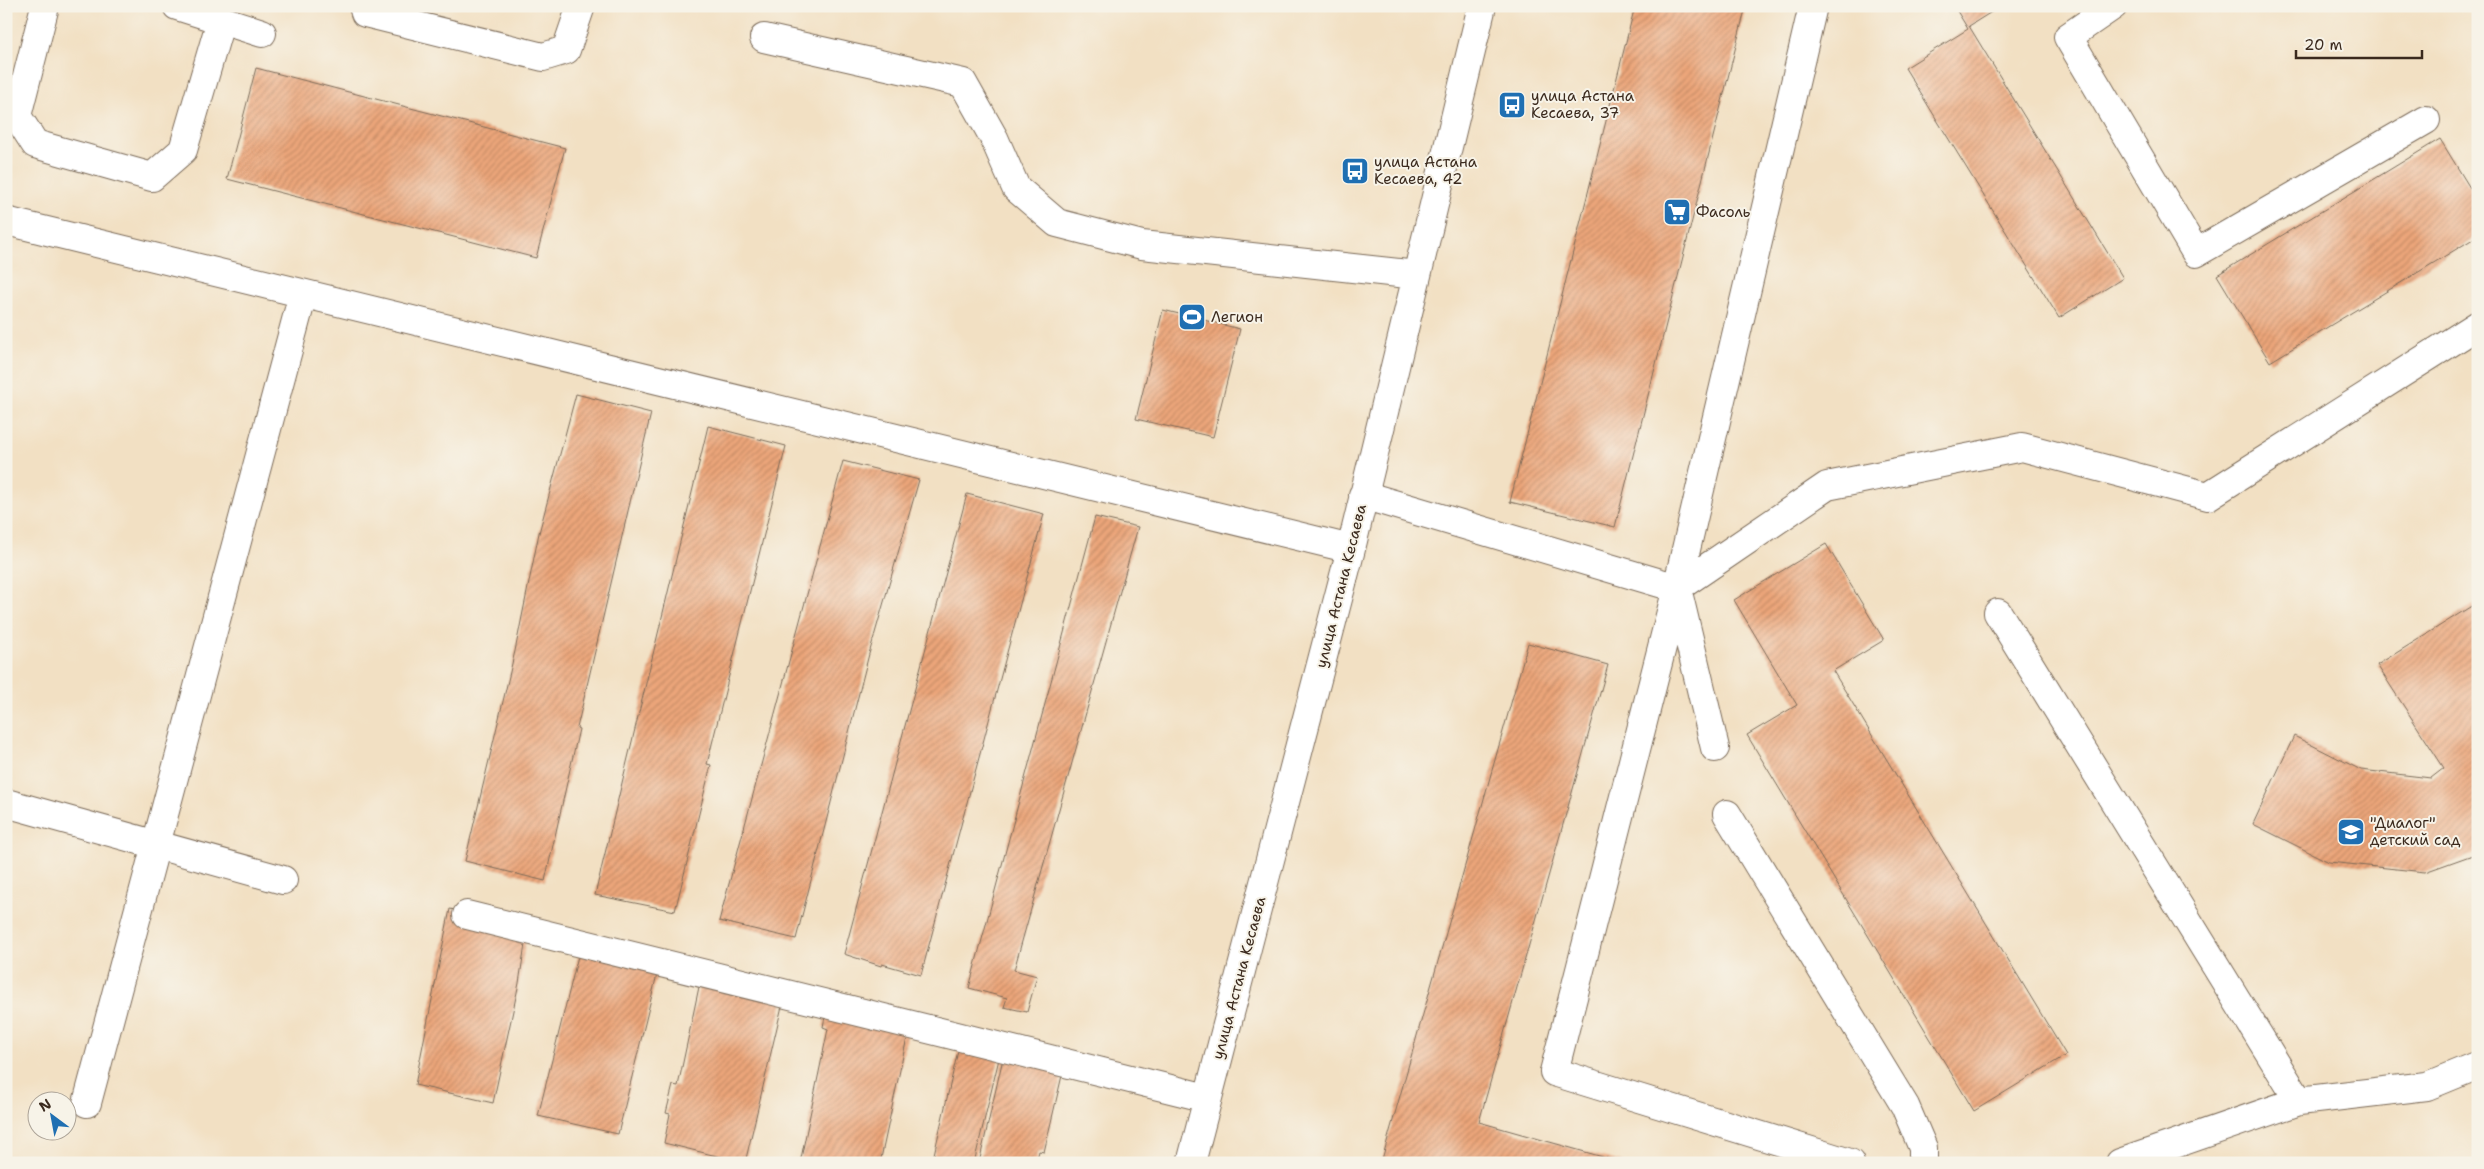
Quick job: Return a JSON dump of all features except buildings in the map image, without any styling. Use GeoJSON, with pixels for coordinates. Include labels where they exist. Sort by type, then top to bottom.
{"type":"FeatureCollection","features":[{"type":"Feature","properties":{"kind":"street"},"geometry":{"type":"LineString","coordinates":[[45,6],[17,116],[35,144],[152,177],[183,150],[221,20]]}},
{"type":"Feature","properties":{"kind":"street"},"geometry":{"type":"LineString","coordinates":[[177,6],[262,33]]}},
{"type":"Feature","properties":{"kind":"street"},"geometry":{"type":"LineString","coordinates":[[363,6],[365,13],[543,57],[566,50],[581,6]]}},
{"type":"Feature","properties":{"kind":"street","name":"улица Астана Кесаева"},"geometry":{"type":"LineString","coordinates":[[1191,1163],[1351,550],[1482,6]]}},
{"type":"Feature","properties":{"kind":"street"},"geometry":{"type":"LineString","coordinates":[[1813,6],[1677,588],[1554,1072],[1850,1163]]}},
{"type":"Feature","properties":{"kind":"street"},"geometry":{"type":"LineString","coordinates":[[2113,6],[2068,37],[2196,253],[2426,120]]}},
{"type":"Feature","properties":{"kind":"street"},"geometry":{"type":"LineString","coordinates":[[764,38],[963,82],[994,138],[1016,188],[1057,223],[1142,245],[1417,275]]}},
{"type":"Feature","properties":{"kind":"street"},"geometry":{"type":"LineString","coordinates":[[6,221],[1351,550]]}},
{"type":"Feature","properties":{"kind":"street"},"geometry":{"type":"LineString","coordinates":[[87,1103],[154,846],[303,294]]}},
{"type":"Feature","properties":{"kind":"street"},"geometry":{"type":"LineString","coordinates":[[1677,588],[1827,486],[2022,447],[2208,496],[2478,325]]}},
{"type":"Feature","properties":{"kind":"street"},"geometry":{"type":"LineString","coordinates":[[1363,495],[1677,588]]}},
{"type":"Feature","properties":{"kind":"street"},"geometry":{"type":"LineString","coordinates":[[1677,588],[1715,748]]}},
{"type":"Feature","properties":{"kind":"street"},"geometry":{"type":"LineString","coordinates":[[1998,613],[2299,1101]]}},
{"type":"Feature","properties":{"kind":"street"},"geometry":{"type":"LineString","coordinates":[[6,803],[154,846],[282,880]]}},
{"type":"Feature","properties":{"kind":"street"},"geometry":{"type":"LineString","coordinates":[[1727,814],[1905,1106],[1923,1148],[1923,1163]]}},
{"type":"Feature","properties":{"kind":"street"},"geometry":{"type":"LineString","coordinates":[[467,916],[1208,1098]]}},
{"type":"Feature","properties":{"kind":"street"},"geometry":{"type":"LineString","coordinates":[[2120,1163],[2299,1101],[2427,1086],[2478,1065]]}},
{"type":"Feature","properties":{"kind":"place","name":"улица Астана Кесаева, 37"},"geometry":{"type":"Point","coordinates":[1512,105]}},
{"type":"Feature","properties":{"kind":"place","name":"улица Астана Кесаева, 42"},"geometry":{"type":"Point","coordinates":[1355,171]}},
{"type":"Feature","properties":{"kind":"place","name":"Фасоль"},"geometry":{"type":"Point","coordinates":[1677,212]}},
{"type":"Feature","properties":{"kind":"place","name":"Легион"},"geometry":{"type":"Point","coordinates":[1192,317]}},
{"type":"Feature","properties":{"kind":"place","name":"\"Диалог\" детский сад"},"geometry":{"type":"Point","coordinates":[2351,832]}}]}
